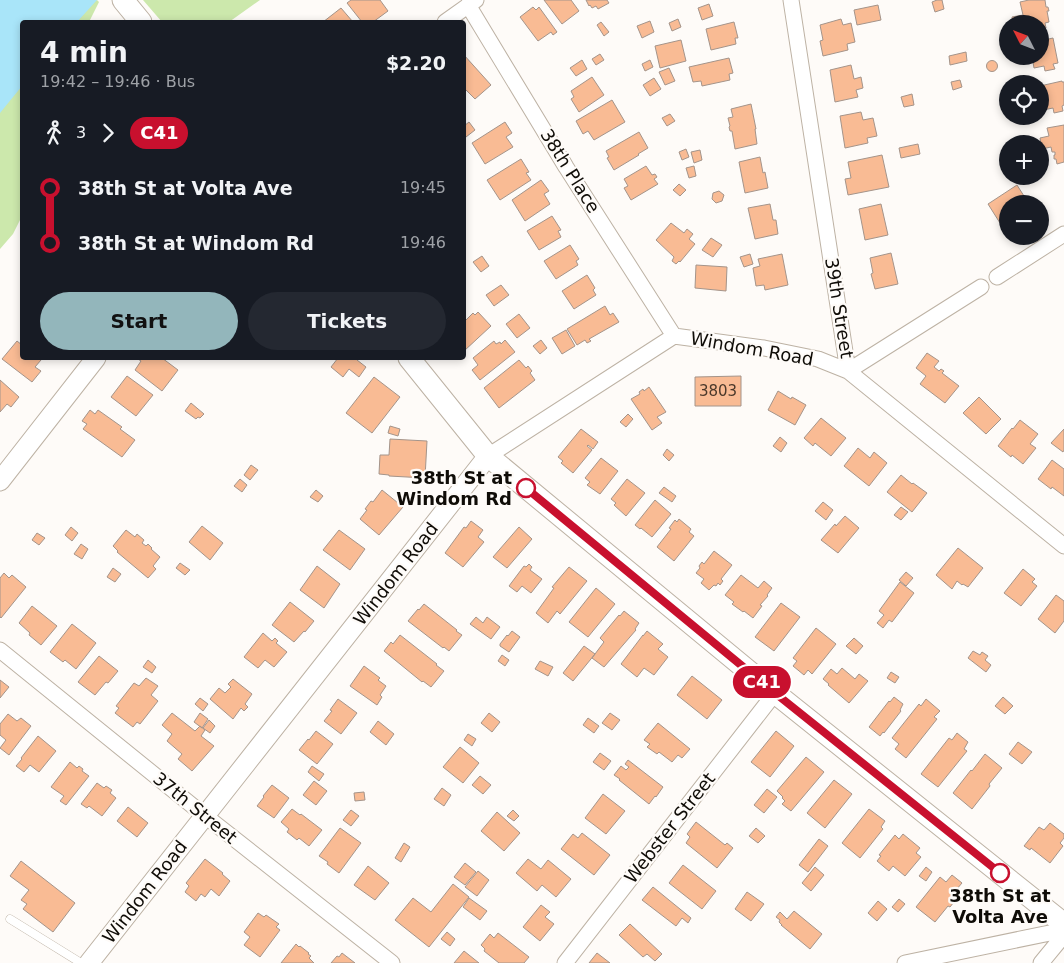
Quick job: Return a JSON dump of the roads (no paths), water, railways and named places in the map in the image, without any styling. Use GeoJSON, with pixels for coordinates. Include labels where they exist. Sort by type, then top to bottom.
{"type":"FeatureCollection","features":[{"type":"Feature","properties":{"kind":"main road"},"geometry":{"type":"LineString","coordinates":[[123,0],[139,20]]}},
{"type":"Feature","properties":{"kind":"main road"},"geometry":{"type":"LineString","coordinates":[[411,360],[488,456],[775,693],[1064,924]]}},
{"type":"Feature","properties":{"kind":"street","name":"39th Street"},"geometry":{"type":"LineString","coordinates":[[791,0],[848,371],[1064,546]]}},
{"type":"Feature","properties":{"kind":"street"},"geometry":{"type":"LineString","coordinates":[[449,20],[472,2]]}},
{"type":"Feature","properties":{"kind":"street","name":"38th Place"},"geometry":{"type":"LineString","coordinates":[[472,2],[566,166],[674,336]]}},
{"type":"Feature","properties":{"kind":"street"},"geometry":{"type":"LineString","coordinates":[[997,277],[1064,234]]}},
{"type":"Feature","properties":{"kind":"street"},"geometry":{"type":"LineString","coordinates":[[848,371],[981,287]]}},
{"type":"Feature","properties":{"kind":"street","name":"Windom Road"},"geometry":{"type":"LineString","coordinates":[[88,963],[488,456],[674,336],[764,348],[809,357],[848,371]]}},
{"type":"Feature","properties":{"kind":"street"},"geometry":{"type":"LineString","coordinates":[[0,481],[94,360]]}},
{"type":"Feature","properties":{"kind":"street","name":"37th Street"},"geometry":{"type":"LineString","coordinates":[[0,650],[204,816],[392,963]]}},
{"type":"Feature","properties":{"kind":"street","name":"Webster Street"},"geometry":{"type":"LineString","coordinates":[[565,963],[775,693]]}},
{"type":"Feature","properties":{"kind":"street"},"geometry":{"type":"LineString","coordinates":[[905,963],[1064,930]]}},
{"type":"Feature","properties":{"kind":"street"},"geometry":{"type":"LineString","coordinates":[[1041,963],[1064,935]]}},
{"type":"Feature","properties":{"kind":"lane"},"geometry":{"type":"LineString","coordinates":[[10,918],[81,963]]}},
{"type":"Feature","properties":{"kind":"water"},"geometry":{"type":"Polygon","coordinates":[[[0,0],[97,0],[79,20],[20,20],[20,88],[0,113],[0,0]]]}},
{"type":"Feature","properties":{"kind":"place","name":"38th St at Windom Rd"},"geometry":{"type":"Point","coordinates":[526,488]}},
{"type":"Feature","properties":{"kind":"place","name":"38th St at Volta Ave"},"geometry":{"type":"Point","coordinates":[1000,873]}}]}
